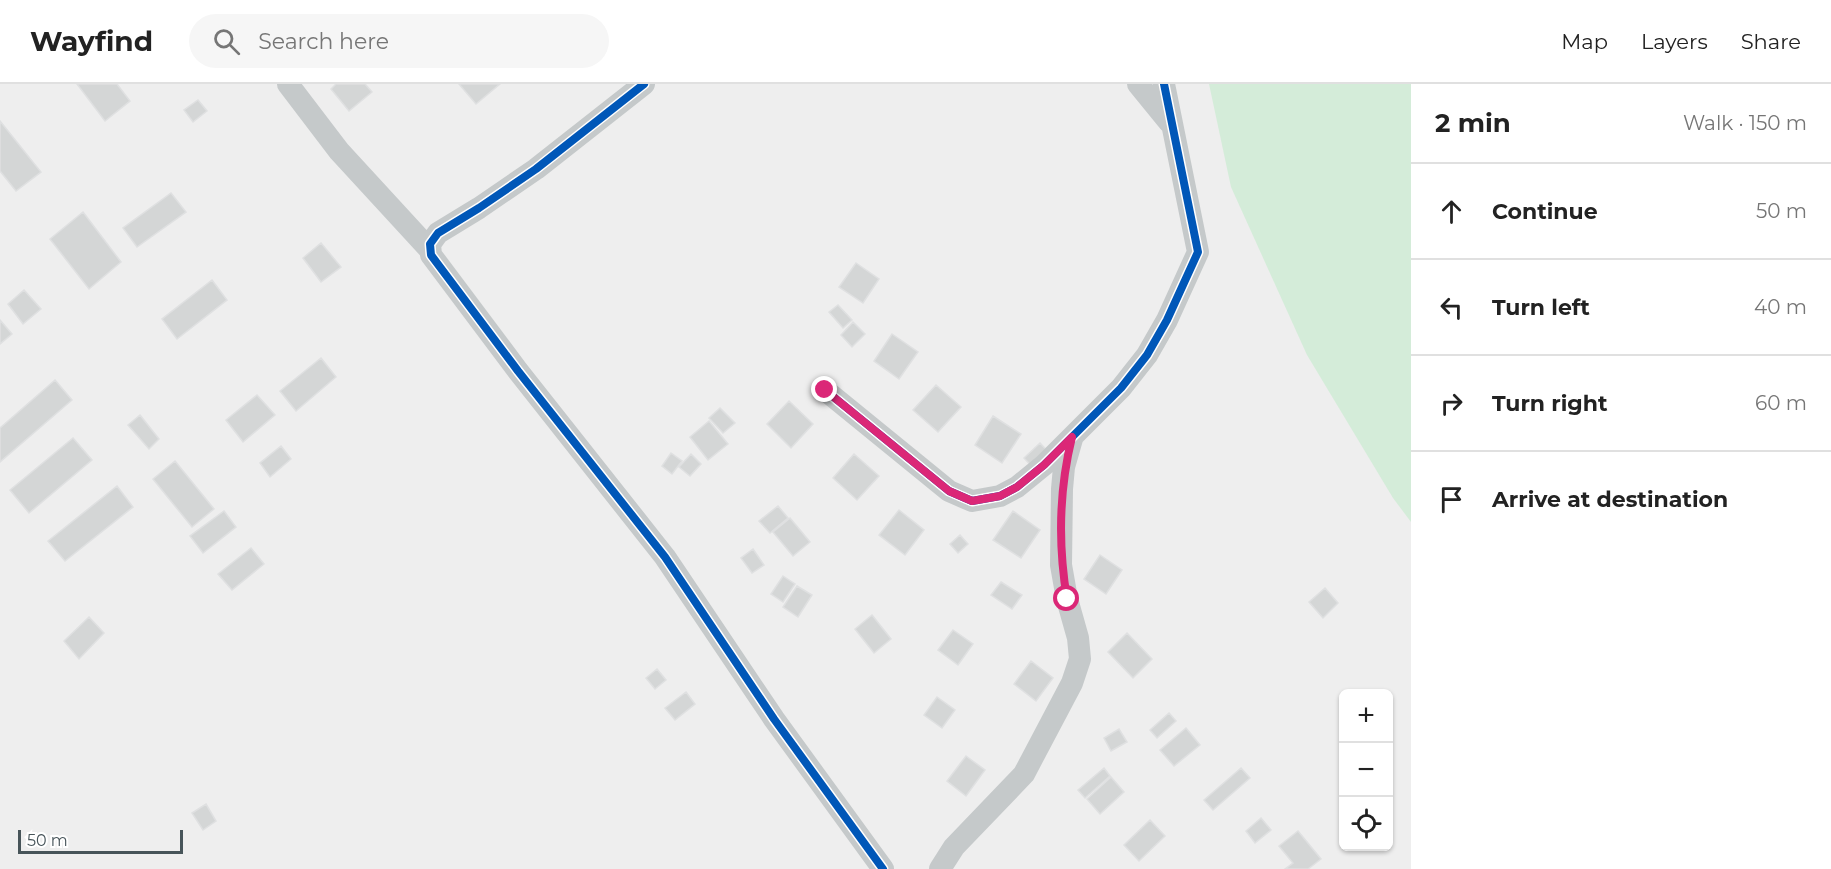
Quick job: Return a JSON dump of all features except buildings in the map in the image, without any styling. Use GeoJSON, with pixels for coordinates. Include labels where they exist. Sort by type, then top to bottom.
{"type":"FeatureCollection","features":[{"type":"Feature","properties":{"kind":"street"},"geometry":{"type":"LineString","coordinates":[[288,84],[339,151],[430,250],[433,260],[665,557],[774,719],[883,869]]}},
{"type":"Feature","properties":{"kind":"street"},"geometry":{"type":"LineString","coordinates":[[430,250],[433,239],[438,233],[536,169],[645,84]]}},
{"type":"Feature","properties":{"kind":"street"},"geometry":{"type":"LineString","coordinates":[[1138,84],[1170,123]]}},
{"type":"Feature","properties":{"kind":"street"},"geometry":{"type":"LineString","coordinates":[[825,390],[949,491],[972,501],[1000,496],[1017,487],[1044,465],[1121,387],[1147,355],[1167,320],[1198,252],[1170,123],[1164,84]]}},
{"type":"Feature","properties":{"kind":"street"},"geometry":{"type":"LineString","coordinates":[[940,869],[954,847],[1024,774],[1072,682],[1080,659],[1078,638],[1067,599],[1061,565],[1062,489],[1064,467],[1072,437]]}},
{"type":"Feature","properties":{"kind":"green space"},"geometry":{"type":"Polygon","coordinates":[[[1209,84],[1411,84],[1411,522],[1393,498],[1307,355],[1231,187],[1209,84]]]}},
{"type":"Feature","properties":{"kind":"cycle path"},"geometry":{"type":"LineString","coordinates":[[644,84],[536,169],[438,233],[430,244],[431,255],[518,371],[665,557],[774,719],[883,869]]}},
{"type":"Feature","properties":{"kind":"cycle path"},"geometry":{"type":"LineString","coordinates":[[825,390],[949,491],[972,501],[1000,496],[1017,487],[1044,465],[1121,388],[1147,355],[1167,320],[1198,252],[1164,84]]}},
{"type":"Feature","properties":{"kind":"route"},"geometry":{"type":"LineString","coordinates":[[825,390],[949,491],[972,501],[1000,496],[1017,487],[1044,465],[1072,437],[1064,467],[1062,489],[1061,565],[1067,599]]}}]}
